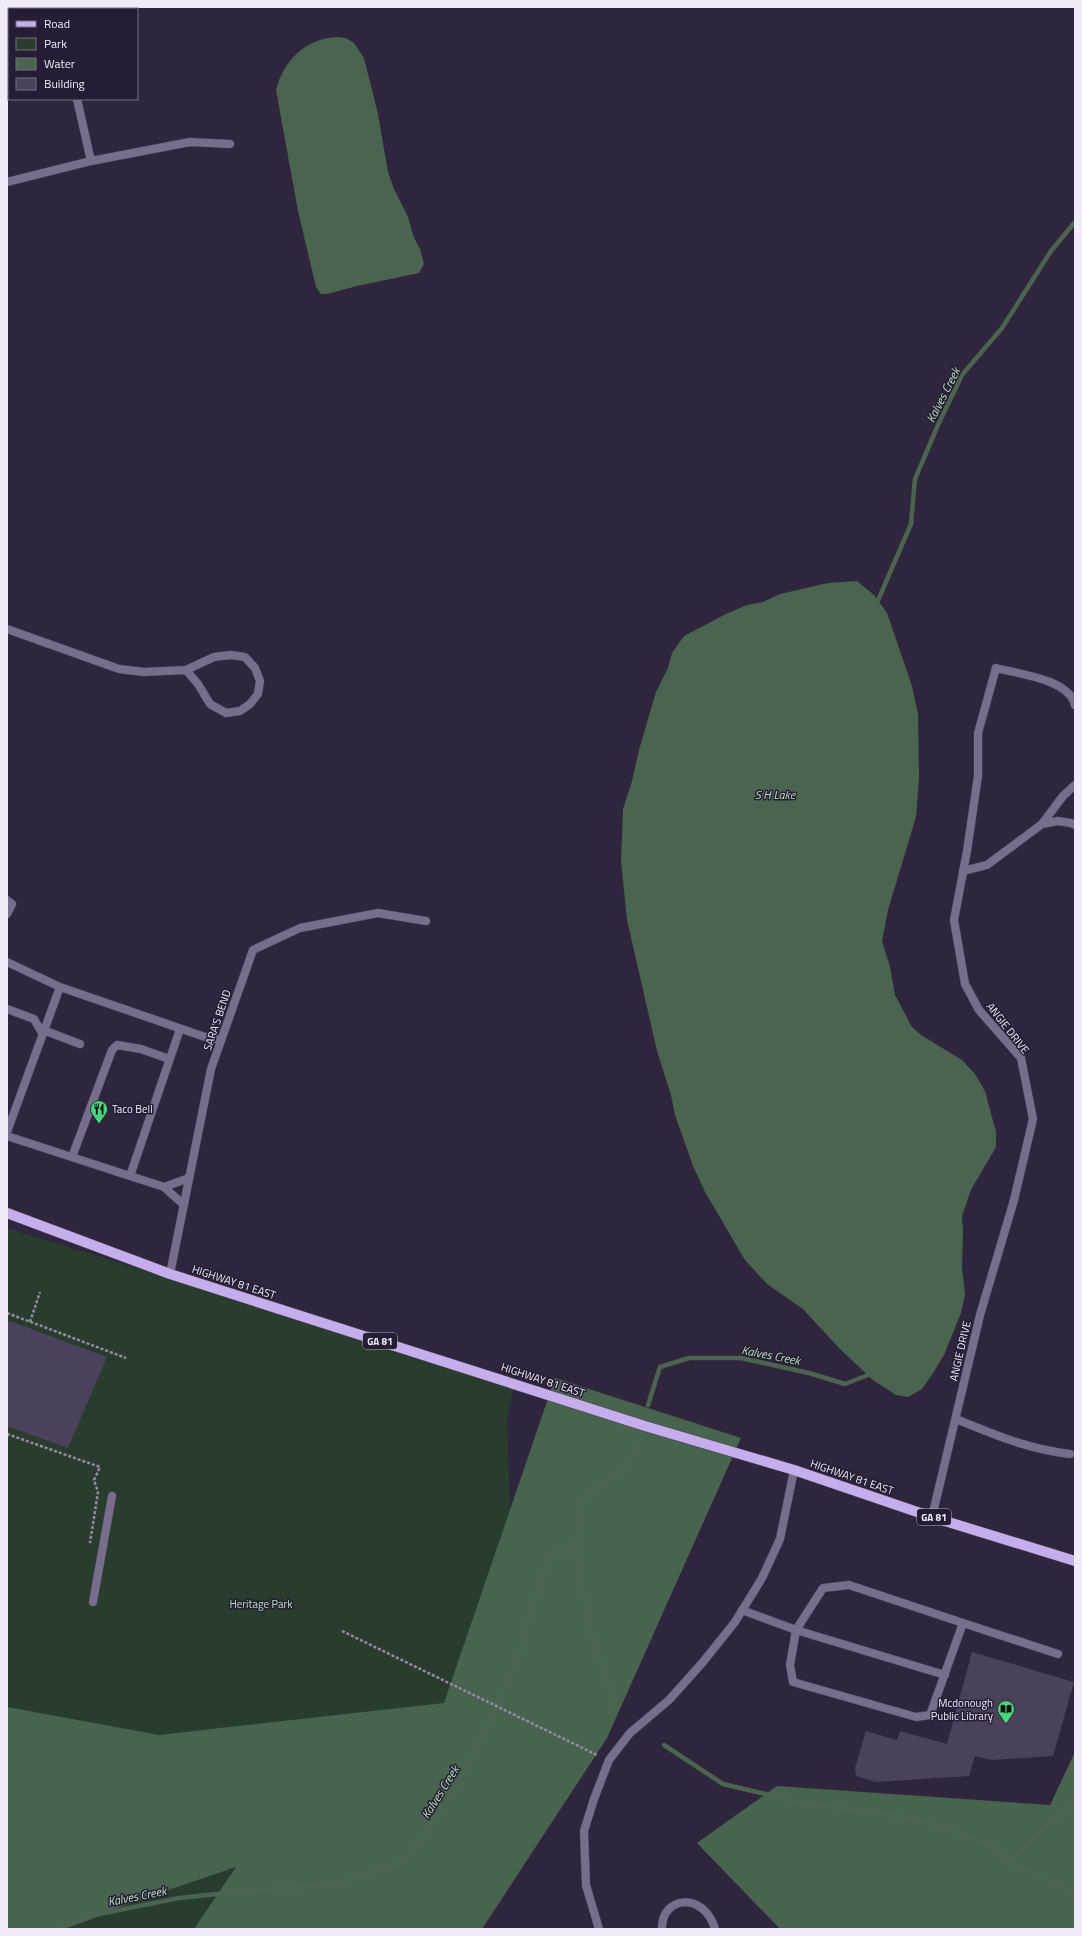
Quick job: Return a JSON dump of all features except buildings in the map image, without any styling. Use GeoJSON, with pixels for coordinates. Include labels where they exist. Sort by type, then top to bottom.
{"type":"FeatureCollection","features":[{"type":"Feature","properties":{"kind":"main road","name":"HIGHWAY 81 EAST"},"geometry":{"type":"LineString","coordinates":[[7,1213],[170,1274],[646,1426],[794,1470],[932,1516],[1075,1561]]}},
{"type":"Feature","properties":{"kind":"street"},"geometry":{"type":"LineString","coordinates":[[77,100],[92,161]]}},
{"type":"Feature","properties":{"kind":"street"},"geometry":{"type":"LineString","coordinates":[[7,182],[92,161],[190,142],[230,144]]}},
{"type":"Feature","properties":{"kind":"street"},"geometry":{"type":"LineString","coordinates":[[7,629],[119,669],[144,672],[186,670],[214,658],[231,655],[245,658],[255,668],[260,681],[258,694],[250,704],[240,711],[226,713],[210,704],[198,684],[186,670]]}},
{"type":"Feature","properties":{"kind":"street","name":"ANGIE DRIVE"},"geometry":{"type":"LineString","coordinates":[[932,1516],[980,1315],[1014,1200],[1033,1119],[1021,1058],[979,1010],[965,984],[954,920],[978,776],[978,733],[996,668],[1048,681],[1063,688],[1073,698],[1075,705]]}},
{"type":"Feature","properties":{"kind":"street"},"geometry":{"type":"LineString","coordinates":[[963,870],[987,865],[1042,824],[1063,796],[1075,785]]}},
{"type":"Feature","properties":{"kind":"street"},"geometry":{"type":"LineString","coordinates":[[1042,824],[1058,821],[1072,823],[1075,825]]}},
{"type":"Feature","properties":{"kind":"street"},"geometry":{"type":"LineString","coordinates":[[7,900],[12,904],[7,914]]}},
{"type":"Feature","properties":{"kind":"street","name":"SARA'S BEND"},"geometry":{"type":"LineString","coordinates":[[170,1274],[211,1069],[253,950],[300,928],[378,913],[426,921]]}},
{"type":"Feature","properties":{"kind":"street"},"geometry":{"type":"LineString","coordinates":[[7,962],[60,987],[180,1029],[205,1037],[221,1040]]}},
{"type":"Feature","properties":{"kind":"street"},"geometry":{"type":"LineString","coordinates":[[7,1132],[60,987]]}},
{"type":"Feature","properties":{"kind":"street"},"geometry":{"type":"LineString","coordinates":[[7,1009],[34,1019],[43,1032],[80,1044]]}},
{"type":"Feature","properties":{"kind":"street"},"geometry":{"type":"LineString","coordinates":[[130,1176],[180,1029]]}},
{"type":"Feature","properties":{"kind":"street"},"geometry":{"type":"LineString","coordinates":[[72,1157],[112,1050],[117,1045],[125,1045],[169,1059]]}},
{"type":"Feature","properties":{"kind":"street"},"geometry":{"type":"LineString","coordinates":[[7,1136],[164,1187],[184,1205]]}},
{"type":"Feature","properties":{"kind":"street"},"geometry":{"type":"LineString","coordinates":[[164,1187],[189,1178]]}},
{"type":"Feature","properties":{"kind":"street"},"geometry":{"type":"LineString","coordinates":[[956,1419],[1012,1442],[1044,1451],[1070,1454]]}},
{"type":"Feature","properties":{"kind":"street"},"geometry":{"type":"LineString","coordinates":[[599,1929],[586,1885],[584,1831],[609,1760],[630,1733],[668,1700],[703,1662],[742,1610],[762,1578],[780,1539],[794,1470]]}},
{"type":"Feature","properties":{"kind":"street"},"geometry":{"type":"LineString","coordinates":[[93,1602],[112,1496]]}},
{"type":"Feature","properties":{"kind":"street"},"geometry":{"type":"LineString","coordinates":[[963,1623],[930,1715],[916,1718],[793,1682],[790,1665],[796,1630],[824,1588],[849,1585],[1058,1654]]}},
{"type":"Feature","properties":{"kind":"street"},"geometry":{"type":"LineString","coordinates":[[742,1610],[796,1630],[945,1675]]}},
{"type":"Feature","properties":{"kind":"street"},"geometry":{"type":"LineString","coordinates":[[662,1929],[662,1921],[667,1911],[678,1904],[688,1902],[697,1904],[706,1910],[715,1929]]}},
{"type":"Feature","properties":{"kind":"path"},"geometry":{"type":"LineString","coordinates":[[30,1322],[40,1292]]}},
{"type":"Feature","properties":{"kind":"path"},"geometry":{"type":"LineString","coordinates":[[7,1313],[126,1358]]}},
{"type":"Feature","properties":{"kind":"path"},"geometry":{"type":"LineString","coordinates":[[7,1434],[100,1467],[94,1480],[98,1492],[90,1545]]}},
{"type":"Feature","properties":{"kind":"path"},"geometry":{"type":"LineString","coordinates":[[342,1631],[597,1755]]}},
{"type":"Feature","properties":{"kind":"green space","name":"Heritage Park"},"geometry":{"type":"Polygon","coordinates":[[[7,1228],[514,1384],[507,1421],[522,1816],[22,1903],[7,1917],[7,1228]]]}},
{"type":"Feature","properties":{"kind":"green space"},"geometry":{"type":"Polygon","coordinates":[[[237,1867],[194,1929],[55,1929],[237,1867]]]}},
{"type":"Feature","properties":{"kind":"shaded area"},"geometry":{"type":"Polygon","coordinates":[[[555,1378],[741,1438],[607,1738],[482,1929],[194,1929],[236,1867],[55,1929],[7,1929],[7,1707],[159,1735],[444,1703],[555,1378]]]}},
{"type":"Feature","properties":{"kind":"shaded area"},"geometry":{"type":"Polygon","coordinates":[[[1075,1752],[1075,1929],[780,1929],[697,1843],[777,1786],[1050,1805],[1075,1752]]]}},
{"type":"Feature","properties":{"kind":"water"},"geometry":{"type":"Polygon","coordinates":[[[326,38],[346,38],[354,43],[364,58],[378,114],[388,172],[394,189],[408,217],[424,264],[419,273],[327,294],[321,294],[316,287],[298,211],[276,90],[279,79],[284,70],[298,53],[315,42],[326,38]]]}},
{"type":"Feature","properties":{"kind":"water","name":"S H Lake"},"geometry":{"type":"Polygon","coordinates":[[[857,581],[874,595],[887,613],[912,686],[918,714],[919,779],[916,817],[888,910],[882,941],[890,967],[895,995],[912,1027],[921,1035],[962,1060],[975,1074],[985,1091],[996,1132],[996,1147],[971,1190],[962,1216],[962,1267],[965,1295],[961,1313],[944,1355],[933,1373],[922,1389],[908,1397],[896,1395],[873,1380],[839,1348],[803,1309],[767,1284],[745,1260],[705,1192],[693,1166],[675,1115],[671,1095],[657,1051],[627,920],[621,861],[623,809],[632,781],[639,750],[656,692],[668,668],[672,653],[684,636],[726,614],[747,605],[763,602],[780,594],[828,583],[857,581]]]}},
{"type":"Feature","properties":{"kind":"waterway","name":"Kalves Creek"},"geometry":{"type":"LineString","coordinates":[[876,605],[911,524],[915,479],[938,425],[962,375],[1002,328],[1051,251],[1075,222]]}},
{"type":"Feature","properties":{"kind":"waterway","name":"Kalves Creek"},"geometry":{"type":"LineString","coordinates":[[648,1405],[660,1367],[689,1358],[741,1358],[809,1373],[845,1384],[868,1375],[871,1370]]}},
{"type":"Feature","properties":{"kind":"waterway"},"geometry":{"type":"LineString","coordinates":[[614,1706],[588,1619],[576,1551],[580,1500],[627,1467],[640,1440]]}},
{"type":"Feature","properties":{"kind":"waterway","name":"Kalves Creek"},"geometry":{"type":"LineString","coordinates":[[58,1929],[99,1914],[179,1898],[256,1890],[333,1885],[399,1864],[418,1844],[458,1787],[515,1666],[549,1553],[576,1551]]}},
{"type":"Feature","properties":{"kind":"waterway"},"geometry":{"type":"LineString","coordinates":[[664,1745],[723,1784],[808,1804],[907,1817],[954,1831],[993,1847],[1009,1862],[1075,1892]]}},
{"type":"Feature","properties":{"kind":"waterway"},"geometry":{"type":"LineString","coordinates":[[1009,1862],[1029,1842],[1075,1802]]}},
{"type":"Feature","properties":{"kind":"place","name":"Taco Bell"},"geometry":{"type":"Point","coordinates":[99,1124]}},
{"type":"Feature","properties":{"kind":"place","name":"Mcdonough Public Library"},"geometry":{"type":"Point","coordinates":[1006,1724]}}]}
